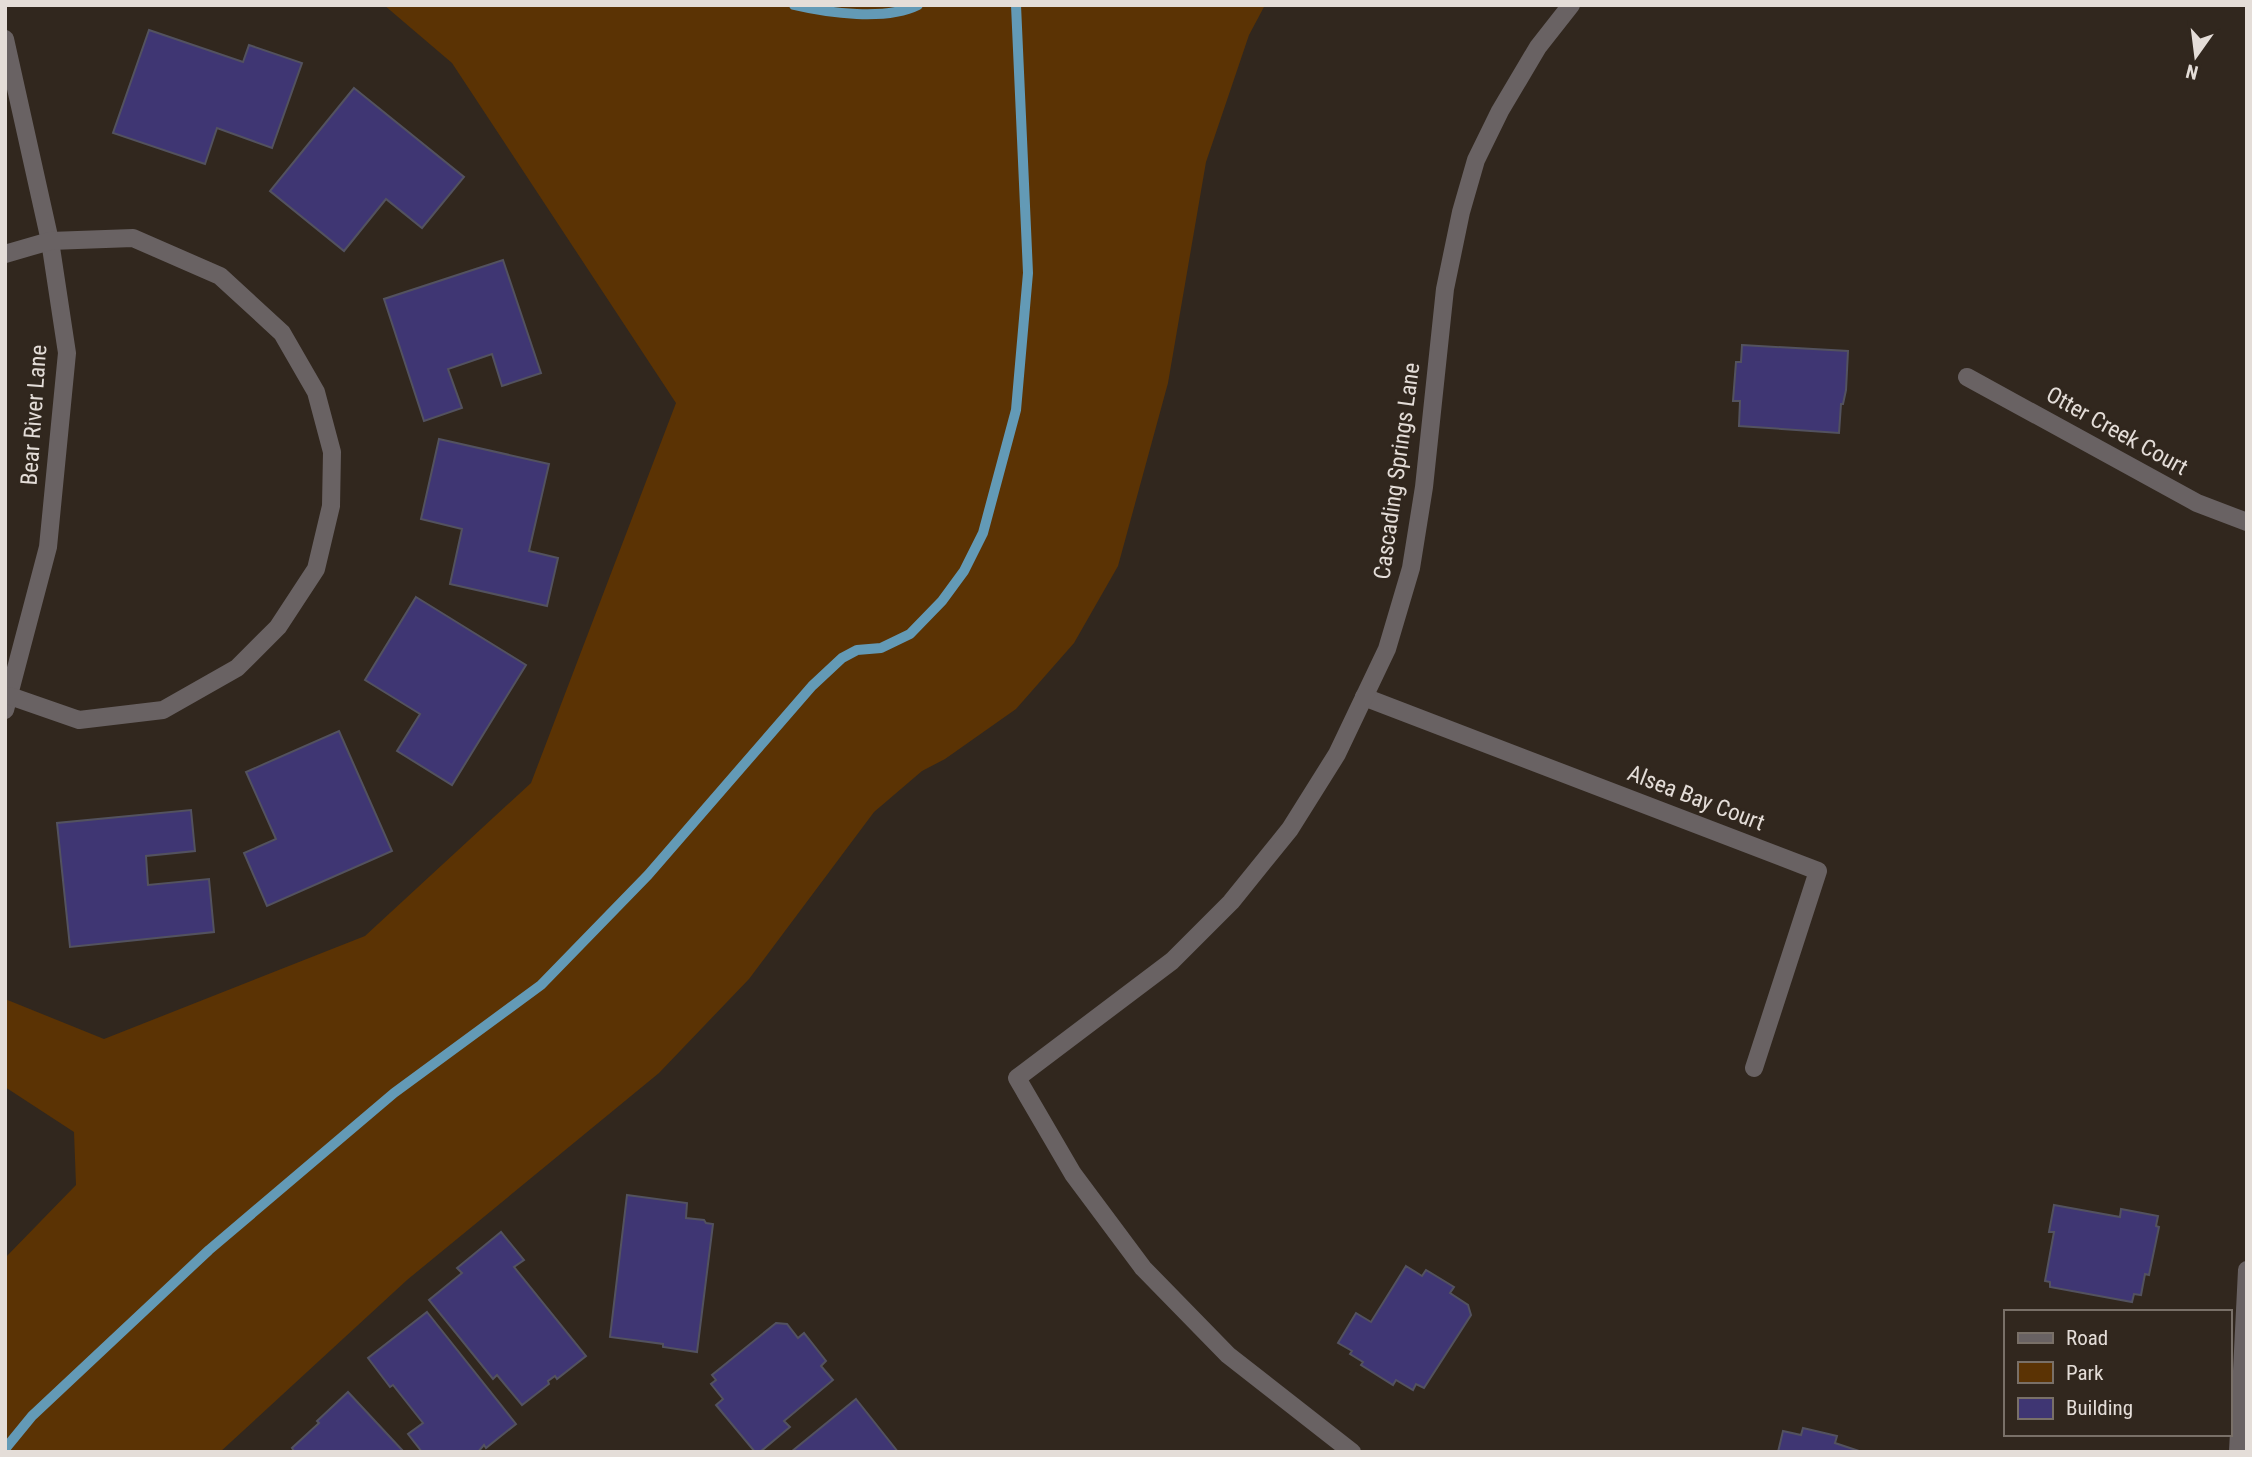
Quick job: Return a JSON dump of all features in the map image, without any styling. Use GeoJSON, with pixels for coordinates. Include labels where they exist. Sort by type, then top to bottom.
{"type":"FeatureCollection","features":[{"type":"Feature","properties":{"kind":"street","name":"Cascading Springs Lane"},"geometry":{"type":"LineString","coordinates":[[1352,1452],[1228,1355],[1143,1269],[1073,1174],[1017,1078],[1172,961],[1231,902],[1290,829],[1337,754],[1387,649],[1411,568],[1424,487],[1446,289],[1461,212],[1476,160],[1500,110],[1538,47],[1571,5]]}},
{"type":"Feature","properties":{"kind":"street","name":"Bear River Lane"},"geometry":{"type":"LineString","coordinates":[[5,39],[50,242],[67,354],[48,547],[8,703]]}},
{"type":"Feature","properties":{"kind":"street"},"geometry":{"type":"LineString","coordinates":[[5,254],[50,242],[133,238],[220,276],[282,333],[316,392],[332,452],[331,506],[316,569],[278,627],[237,668],[163,710],[79,720],[8,703]]}},
{"type":"Feature","properties":{"kind":"street","name":"Otter Creek Court"},"geometry":{"type":"LineString","coordinates":[[1967,377],[2197,503],[2247,522]]}},
{"type":"Feature","properties":{"kind":"street","name":"Alsea Bay Court"},"geometry":{"type":"LineString","coordinates":[[1364,697],[1818,871],[1754,1068]]}},
{"type":"Feature","properties":{"kind":"street"},"geometry":{"type":"LineString","coordinates":[[2238,1452],[2247,1270]]}},
{"type":"Feature","properties":{"kind":"green space"},"geometry":{"type":"Polygon","coordinates":[[[384,5],[1265,5],[1249,35],[1206,162],[1168,383],[1118,566],[1074,643],[1016,709],[945,759],[922,771],[874,812],[749,979],[659,1073],[407,1280],[220,1452],[5,1452],[5,1258],[76,1185],[74,1132],[5,1087],[5,999],[104,1039],[365,936],[531,783],[676,403],[452,63],[384,5]]]}},
{"type":"Feature","properties":{"kind":"building"},"geometry":{"type":"Polygon","coordinates":[[[149,30],[243,62],[249,45],[302,63],[272,148],[217,128],[205,164],[113,133],[149,30]]]}},
{"type":"Feature","properties":{"kind":"building"},"geometry":{"type":"Polygon","coordinates":[[[354,88],[464,177],[422,228],[386,199],[344,251],[270,191],[354,88]]]}},
{"type":"Feature","properties":{"kind":"building"},"geometry":{"type":"Polygon","coordinates":[[[503,260],[541,373],[502,386],[492,354],[448,369],[462,408],[424,421],[384,299],[503,260]]]}},
{"type":"Feature","properties":{"kind":"building"},"geometry":{"type":"Polygon","coordinates":[[[1742,345],[1848,351],[1846,390],[1841,404],[1839,433],[1739,426],[1740,401],[1733,401],[1736,362],[1741,362],[1742,345]]]}},
{"type":"Feature","properties":{"kind":"building"},"geometry":{"type":"Polygon","coordinates":[[[439,439],[549,464],[529,551],[558,558],[547,606],[450,584],[462,529],[421,519],[439,439]]]}},
{"type":"Feature","properties":{"kind":"building"},"geometry":{"type":"Polygon","coordinates":[[[416,597],[526,665],[452,785],[397,751],[420,714],[365,680],[416,597]]]}},
{"type":"Feature","properties":{"kind":"building"},"geometry":{"type":"Polygon","coordinates":[[[339,731],[392,851],[267,906],[244,853],[276,839],[246,772],[339,731]]]}},
{"type":"Feature","properties":{"kind":"building"},"geometry":{"type":"Polygon","coordinates":[[[191,810],[195,851],[146,856],[148,885],[209,879],[214,932],[70,947],[57,823],[191,810]]]}},
{"type":"Feature","properties":{"kind":"building"},"geometry":{"type":"Polygon","coordinates":[[[627,1195],[687,1203],[686,1218],[713,1224],[697,1352],[663,1347],[663,1344],[610,1337],[627,1195]]]}},
{"type":"Feature","properties":{"kind":"building"},"geometry":{"type":"Polygon","coordinates":[[[2054,1205],[2120,1217],[2121,1209],[2158,1216],[2156,1226],[2159,1227],[2149,1275],[2145,1274],[2141,1295],[2134,1294],[2132,1302],[2050,1287],[2050,1282],[2045,1281],[2054,1232],[2049,1232],[2054,1205]]]}},
{"type":"Feature","properties":{"kind":"building"},"geometry":{"type":"Polygon","coordinates":[[[501,1232],[524,1260],[514,1267],[586,1356],[557,1379],[555,1376],[548,1381],[549,1384],[522,1405],[497,1375],[493,1379],[429,1300],[462,1273],[457,1268],[501,1232]]]}},
{"type":"Feature","properties":{"kind":"building"},"geometry":{"type":"Polygon","coordinates":[[[1406,1266],[1422,1276],[1426,1270],[1454,1287],[1450,1293],[1468,1305],[1471,1315],[1424,1388],[1416,1384],[1413,1390],[1396,1380],[1393,1385],[1361,1365],[1363,1362],[1350,1354],[1352,1351],[1338,1343],[1356,1313],[1371,1322],[1406,1266]]]}},
{"type":"Feature","properties":{"kind":"building"},"geometry":{"type":"Polygon","coordinates":[[[427,1312],[516,1424],[478,1452],[422,1452],[408,1434],[423,1423],[368,1358],[427,1312]]]}},
{"type":"Feature","properties":{"kind":"building"},"geometry":{"type":"Polygon","coordinates":[[[776,1323],[787,1324],[798,1338],[804,1333],[826,1361],[821,1366],[833,1380],[784,1421],[790,1427],[760,1452],[755,1452],[716,1405],[723,1399],[711,1384],[716,1380],[712,1375],[776,1323]]]}},
{"type":"Feature","properties":{"kind":"building"},"geometry":{"type":"Polygon","coordinates":[[[348,1392],[404,1452],[293,1452],[292,1448],[348,1392]]]}},
{"type":"Feature","properties":{"kind":"building"},"geometry":{"type":"Polygon","coordinates":[[[856,1399],[898,1452],[791,1452],[856,1399]]]}},
{"type":"Feature","properties":{"kind":"building"},"geometry":{"type":"Polygon","coordinates":[[[1803,1428],[1837,1436],[1835,1443],[1862,1452],[1778,1452],[1783,1431],[1801,1435],[1803,1428]]]}},
{"type":"Feature","properties":{"kind":"waterway"},"geometry":{"type":"LineString","coordinates":[[794,5],[857,14],[890,13],[918,5]]}},
{"type":"Feature","properties":{"kind":"waterway"},"geometry":{"type":"LineString","coordinates":[[5,1449],[32,1416],[209,1250],[394,1093],[541,985],[648,875],[812,686],[842,658],[857,650],[881,648],[910,634],[942,601],[964,571],[983,533],[1016,410],[1028,273],[1016,5]]}}]}
